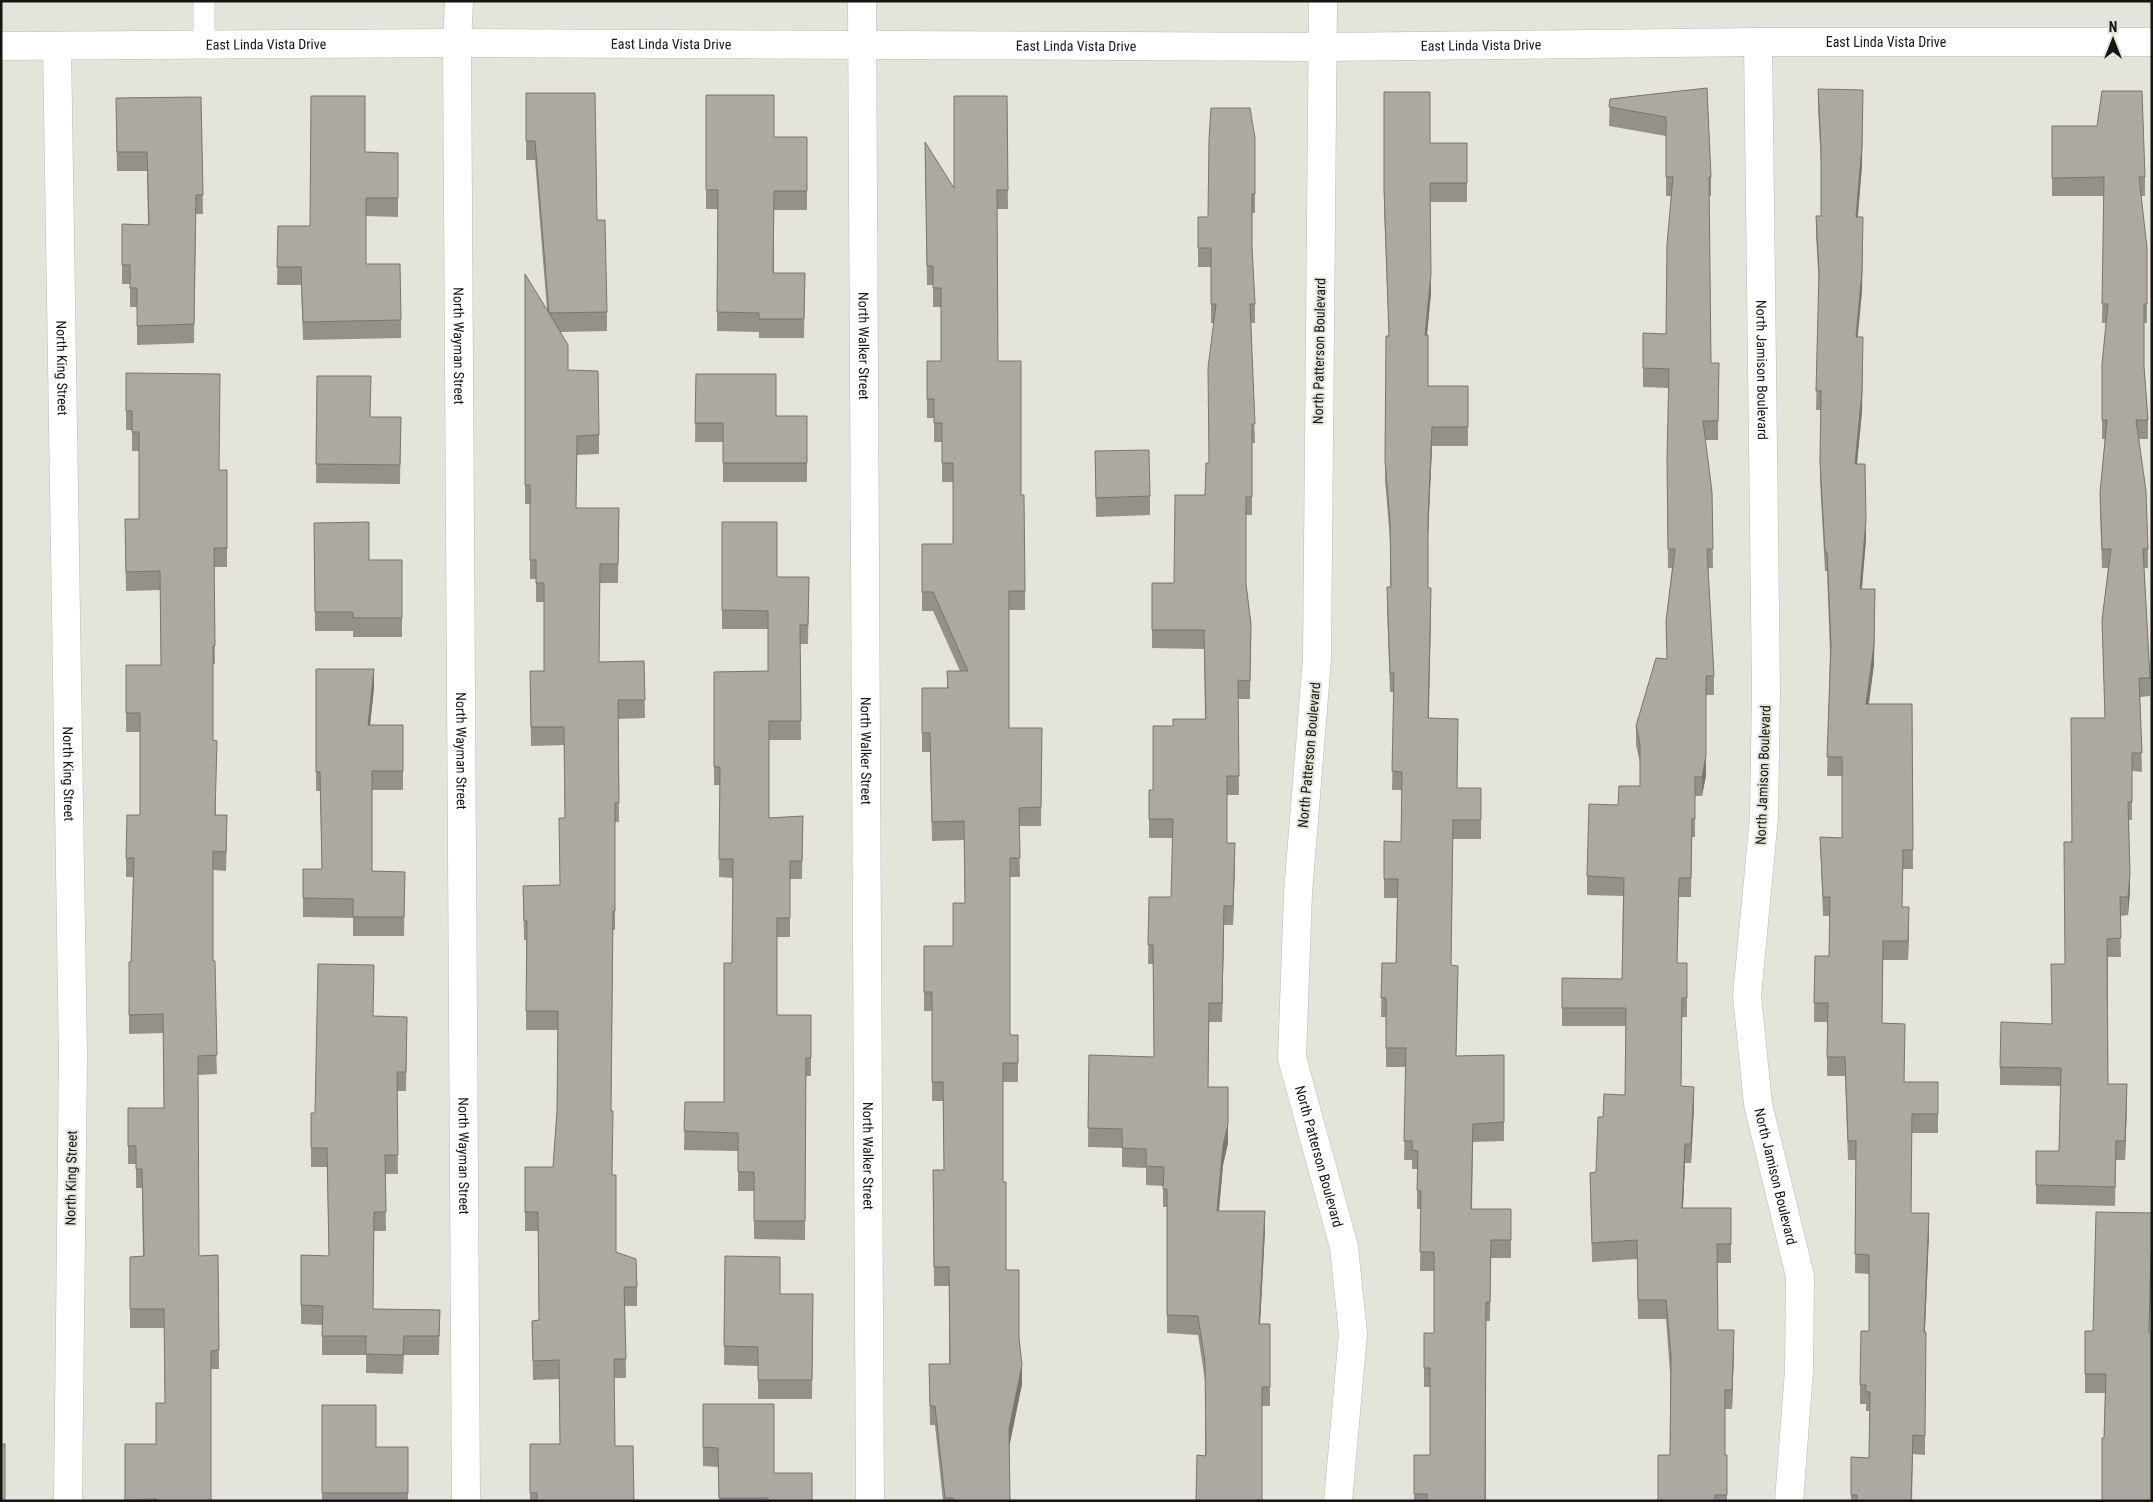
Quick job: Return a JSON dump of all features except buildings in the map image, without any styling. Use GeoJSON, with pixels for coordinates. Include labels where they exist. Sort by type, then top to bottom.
{"type":"FeatureCollection","features":[{"type":"Feature","properties":{"kind":"street","name":"North Wayman Street"},"geometry":{"type":"LineString","coordinates":[[459,1],[457,43],[466,1501]]}},
{"type":"Feature","properties":{"kind":"street","name":"North Walker Street"},"geometry":{"type":"LineString","coordinates":[[862,1],[870,1501]]}},
{"type":"Feature","properties":{"kind":"street","name":"North Patterson Boulevard"},"geometry":{"type":"LineString","coordinates":[[1323,1],[1317,659],[1298,893],[1292,1058],[1344,1247],[1353,1334],[1338,1501]]}},
{"type":"Feature","properties":{"kind":"street","name":"East Linda Vista Drive"},"geometry":{"type":"LineString","coordinates":[[1,46],[457,43],[1323,47],[1758,42],[2152,42]]}},
{"type":"Feature","properties":{"kind":"street","name":"North Jamison Boulevard"},"geometry":{"type":"LineString","coordinates":[[1758,42],[1766,689],[1764,817],[1747,996],[1758,1104],[1800,1276],[1800,1371],[1789,1501]]}},
{"type":"Feature","properties":{"kind":"street","name":"North King Street"},"geometry":{"type":"LineString","coordinates":[[57,46],[72,1057],[68,1501]]}},
{"type":"Feature","properties":{"kind":"lane"},"geometry":{"type":"LineString","coordinates":[[204,1],[204,45]]}}]}
